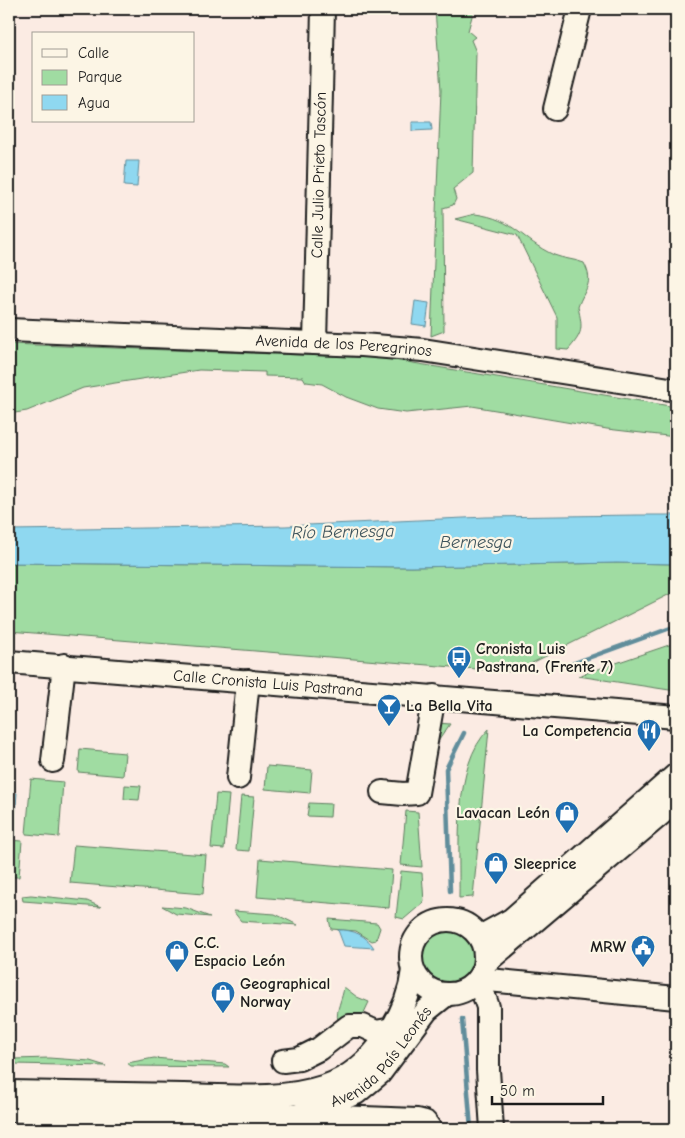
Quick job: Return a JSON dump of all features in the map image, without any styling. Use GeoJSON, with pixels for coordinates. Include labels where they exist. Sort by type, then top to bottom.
{"type":"FeatureCollection","features":[{"type":"Feature","properties":{"kind":"street","name":"Calle Julio Prieto Tascón"},"geometry":{"type":"LineString","coordinates":[[315,343],[323,9]]}},
{"type":"Feature","properties":{"kind":"street"},"geometry":{"type":"LineString","coordinates":[[555,109],[580,9]]}},
{"type":"Feature","properties":{"kind":"street","name":"Avenida de los Peregrinos"},"geometry":{"type":"LineString","coordinates":[[9,330],[315,343],[424,350],[676,390]]}},
{"type":"Feature","properties":{"kind":"street","name":"Calle Cronista Luis Pastrana"},"geometry":{"type":"LineString","coordinates":[[9,662],[64,665],[676,717]]}},
{"type":"Feature","properties":{"kind":"street"},"geometry":{"type":"LineString","coordinates":[[53,761],[64,665]]}},
{"type":"Feature","properties":{"kind":"street"},"geometry":{"type":"LineString","coordinates":[[238,778],[248,681]]}},
{"type":"Feature","properties":{"kind":"street"},"geometry":{"type":"LineString","coordinates":[[382,792],[417,793],[434,696]]}},
{"type":"Feature","properties":{"kind":"street"},"geometry":{"type":"LineString","coordinates":[[480,937],[511,920],[676,775]]}},
{"type":"Feature","properties":{"kind":"street"},"geometry":{"type":"LineString","coordinates":[[492,1129],[488,1070],[488,1007],[482,971],[484,946],[480,937],[467,926],[454,920],[442,920],[430,924],[419,933],[411,957],[413,970],[422,982],[434,991],[447,994],[459,992],[482,971],[676,802]]}},
{"type":"Feature","properties":{"kind":"street","name":"Avenida País Leonés"},"geometry":{"type":"LineString","coordinates":[[9,1092],[278,1096],[328,1086],[352,1072],[372,1054],[392,1029],[412,985],[413,970]]}},
{"type":"Feature","properties":{"kind":"street"},"geometry":{"type":"LineString","coordinates":[[482,971],[490,982],[676,998]]}},
{"type":"Feature","properties":{"kind":"street","name":"Avenida País Leonés"},"geometry":{"type":"LineString","coordinates":[[9,1110],[296,1116],[356,1092],[380,1073],[428,1010],[447,994]]}},
{"type":"Feature","properties":{"kind":"street"},"geometry":{"type":"LineString","coordinates":[[283,1061],[299,1059],[319,1049],[349,1026],[363,1026],[376,1032],[392,1029]]}},
{"type":"Feature","properties":{"kind":"street"},"geometry":{"type":"LineString","coordinates":[[356,1092],[356,1100],[362,1109],[375,1117]]}},
{"type":"Feature","properties":{"kind":"street"},"geometry":{"type":"LineString","coordinates":[[296,1116],[375,1117],[417,1120],[426,1122],[430,1129]]}},
{"type":"Feature","properties":{"kind":"green space"},"geometry":{"type":"Polygon","coordinates":[[[435,9],[474,9],[468,31],[475,37],[471,40],[476,52],[473,173],[453,189],[456,199],[453,205],[443,208],[444,331],[431,336],[441,90],[435,9]]]}},
{"type":"Feature","properties":{"kind":"green space"},"geometry":{"type":"Polygon","coordinates":[[[475,214],[500,220],[554,255],[584,263],[589,281],[578,307],[581,326],[577,339],[568,350],[557,349],[557,317],[517,235],[455,219],[475,214]]]}},
{"type":"Feature","properties":{"kind":"green space"},"geometry":{"type":"Polygon","coordinates":[[[9,344],[381,358],[676,407],[676,437],[607,429],[472,406],[406,413],[378,409],[346,397],[322,384],[306,382],[303,377],[265,376],[265,372],[199,370],[83,388],[27,411],[9,414],[9,344]]]}},
{"type":"Feature","properties":{"kind":"green space"},"geometry":{"type":"Polygon","coordinates":[[[9,563],[411,567],[617,563],[676,564],[676,591],[514,672],[9,631],[9,563]]]}},
{"type":"Feature","properties":{"kind":"green space"},"geometry":{"type":"Polygon","coordinates":[[[676,644],[676,691],[578,676],[676,644]]]}},
{"type":"Feature","properties":{"kind":"green space"},"geometry":{"type":"Polygon","coordinates":[[[438,723],[450,724],[439,740],[431,762],[438,723]]]}},
{"type":"Feature","properties":{"kind":"green space"},"geometry":{"type":"Polygon","coordinates":[[[489,729],[473,897],[459,898],[460,808],[464,785],[469,764],[477,745],[489,729]]]}},
{"type":"Feature","properties":{"kind":"green space"},"geometry":{"type":"Polygon","coordinates":[[[80,749],[125,753],[123,776],[78,772],[80,749]]]}},
{"type":"Feature","properties":{"kind":"green space"},"geometry":{"type":"Polygon","coordinates":[[[267,766],[312,770],[310,793],[265,789],[267,766]]]}},
{"type":"Feature","properties":{"kind":"green space"},"geometry":{"type":"Polygon","coordinates":[[[31,779],[63,782],[59,837],[26,834],[31,779]]]}},
{"type":"Feature","properties":{"kind":"green space"},"geometry":{"type":"Polygon","coordinates":[[[125,785],[141,786],[139,800],[124,799],[125,785]]]}},
{"type":"Feature","properties":{"kind":"green space"},"geometry":{"type":"Polygon","coordinates":[[[216,794],[229,795],[224,849],[211,848],[216,794]]]}},
{"type":"Feature","properties":{"kind":"green space"},"geometry":{"type":"Polygon","coordinates":[[[241,796],[254,797],[249,851],[236,850],[241,796]]]}},
{"type":"Feature","properties":{"kind":"green space"},"geometry":{"type":"Polygon","coordinates":[[[309,803],[331,804],[330,817],[307,816],[309,803]]]}},
{"type":"Feature","properties":{"kind":"green space"},"geometry":{"type":"Polygon","coordinates":[[[406,811],[418,812],[422,867],[401,865],[406,811]]]}},
{"type":"Feature","properties":{"kind":"green space"},"geometry":{"type":"Polygon","coordinates":[[[9,840],[22,841],[19,877],[9,877],[9,840]]]}},
{"type":"Feature","properties":{"kind":"green space"},"geometry":{"type":"Polygon","coordinates":[[[74,845],[206,855],[203,894],[70,883],[74,845]]]}},
{"type":"Feature","properties":{"kind":"green space"},"geometry":{"type":"Polygon","coordinates":[[[260,859],[392,870],[389,908],[257,897],[260,859]]]}},
{"type":"Feature","properties":{"kind":"green space"},"geometry":{"type":"Polygon","coordinates":[[[401,871],[422,873],[424,902],[404,919],[396,917],[401,871]]]}},
{"type":"Feature","properties":{"kind":"green space"},"geometry":{"type":"Polygon","coordinates":[[[31,895],[87,901],[101,907],[23,901],[22,896],[31,895]]]}},
{"type":"Feature","properties":{"kind":"green space"},"geometry":{"type":"Polygon","coordinates":[[[162,906],[186,908],[210,917],[176,914],[162,906]]]}},
{"type":"Feature","properties":{"kind":"green space"},"geometry":{"type":"Polygon","coordinates":[[[233,911],[275,914],[298,925],[241,921],[233,911]]]}},
{"type":"Feature","properties":{"kind":"green space"},"geometry":{"type":"Polygon","coordinates":[[[329,919],[377,923],[380,928],[376,940],[372,941],[356,931],[331,929],[329,919]]]}},
{"type":"Feature","properties":{"kind":"green space"},"geometry":{"type":"Polygon","coordinates":[[[449,927],[466,932],[474,940],[479,957],[474,974],[466,982],[449,987],[432,982],[424,974],[419,957],[424,940],[432,932],[449,927]]]}},
{"type":"Feature","properties":{"kind":"green space"},"geometry":{"type":"Polygon","coordinates":[[[344,987],[357,997],[369,1002],[361,1019],[338,1020],[337,1016],[344,987]]]}},
{"type":"Feature","properties":{"kind":"green space"},"geometry":{"type":"Polygon","coordinates":[[[49,1058],[90,1061],[106,1066],[14,1064],[14,1059],[49,1058]]]}},
{"type":"Feature","properties":{"kind":"green space"},"geometry":{"type":"Polygon","coordinates":[[[154,1058],[225,1064],[229,1067],[131,1066],[127,1063],[154,1058]]]}},
{"type":"Feature","properties":{"kind":"water"},"geometry":{"type":"Polygon","coordinates":[[[412,122],[431,122],[432,130],[412,131],[412,122]]]}},
{"type":"Feature","properties":{"kind":"water"},"geometry":{"type":"Polygon","coordinates":[[[126,161],[139,161],[137,187],[124,186],[126,161]]]}},
{"type":"Feature","properties":{"kind":"water"},"geometry":{"type":"Polygon","coordinates":[[[415,301],[429,303],[426,326],[412,324],[415,301]]]}},
{"type":"Feature","properties":{"kind":"water","name":"Bernesga"},"geometry":{"type":"Polygon","coordinates":[[[676,515],[676,564],[617,563],[411,567],[9,563],[9,530],[285,526],[486,517],[676,515]]]}},
{"type":"Feature","properties":{"kind":"water"},"geometry":{"type":"Polygon","coordinates":[[[9,792],[17,793],[15,820],[9,819],[9,792]]]}},
{"type":"Feature","properties":{"kind":"water"},"geometry":{"type":"Polygon","coordinates":[[[338,930],[359,934],[368,940],[374,948],[344,946],[338,930]]]}},
{"type":"Feature","properties":{"kind":"waterway"},"geometry":{"type":"LineString","coordinates":[[566,666],[676,626]]}},
{"type":"Feature","properties":{"kind":"waterway"},"geometry":{"type":"LineString","coordinates":[[450,891],[446,769],[464,733]]}},
{"type":"Feature","properties":{"kind":"waterway"},"geometry":{"type":"LineString","coordinates":[[462,1019],[471,1129]]}},
{"type":"Feature","properties":{"kind":"place","name":"Cronista Luis Pastrana, (Frente 7)"},"geometry":{"type":"Point","coordinates":[459,679]}},
{"type":"Feature","properties":{"kind":"place","name":"La Bella Vita"},"geometry":{"type":"Point","coordinates":[389,727]}},
{"type":"Feature","properties":{"kind":"place","name":"La Competencia"},"geometry":{"type":"Point","coordinates":[649,752]}},
{"type":"Feature","properties":{"kind":"place","name":"Lavacan León"},"geometry":{"type":"Point","coordinates":[567,834]}},
{"type":"Feature","properties":{"kind":"place","name":"Sleeprice"},"geometry":{"type":"Point","coordinates":[496,885]}},
{"type":"Feature","properties":{"kind":"place","name":"MRW"},"geometry":{"type":"Point","coordinates":[643,968]}},
{"type":"Feature","properties":{"kind":"place","name":"C.C. Espacio León"},"geometry":{"type":"Point","coordinates":[177,973]}},
{"type":"Feature","properties":{"kind":"place","name":"Geographical Norway"},"geometry":{"type":"Point","coordinates":[223,1014]}},
{"type":"Feature","properties":{"kind":"water label","name":"Río Bernesga"},"geometry":{"type":"Point","coordinates":[343,532]}}]}
